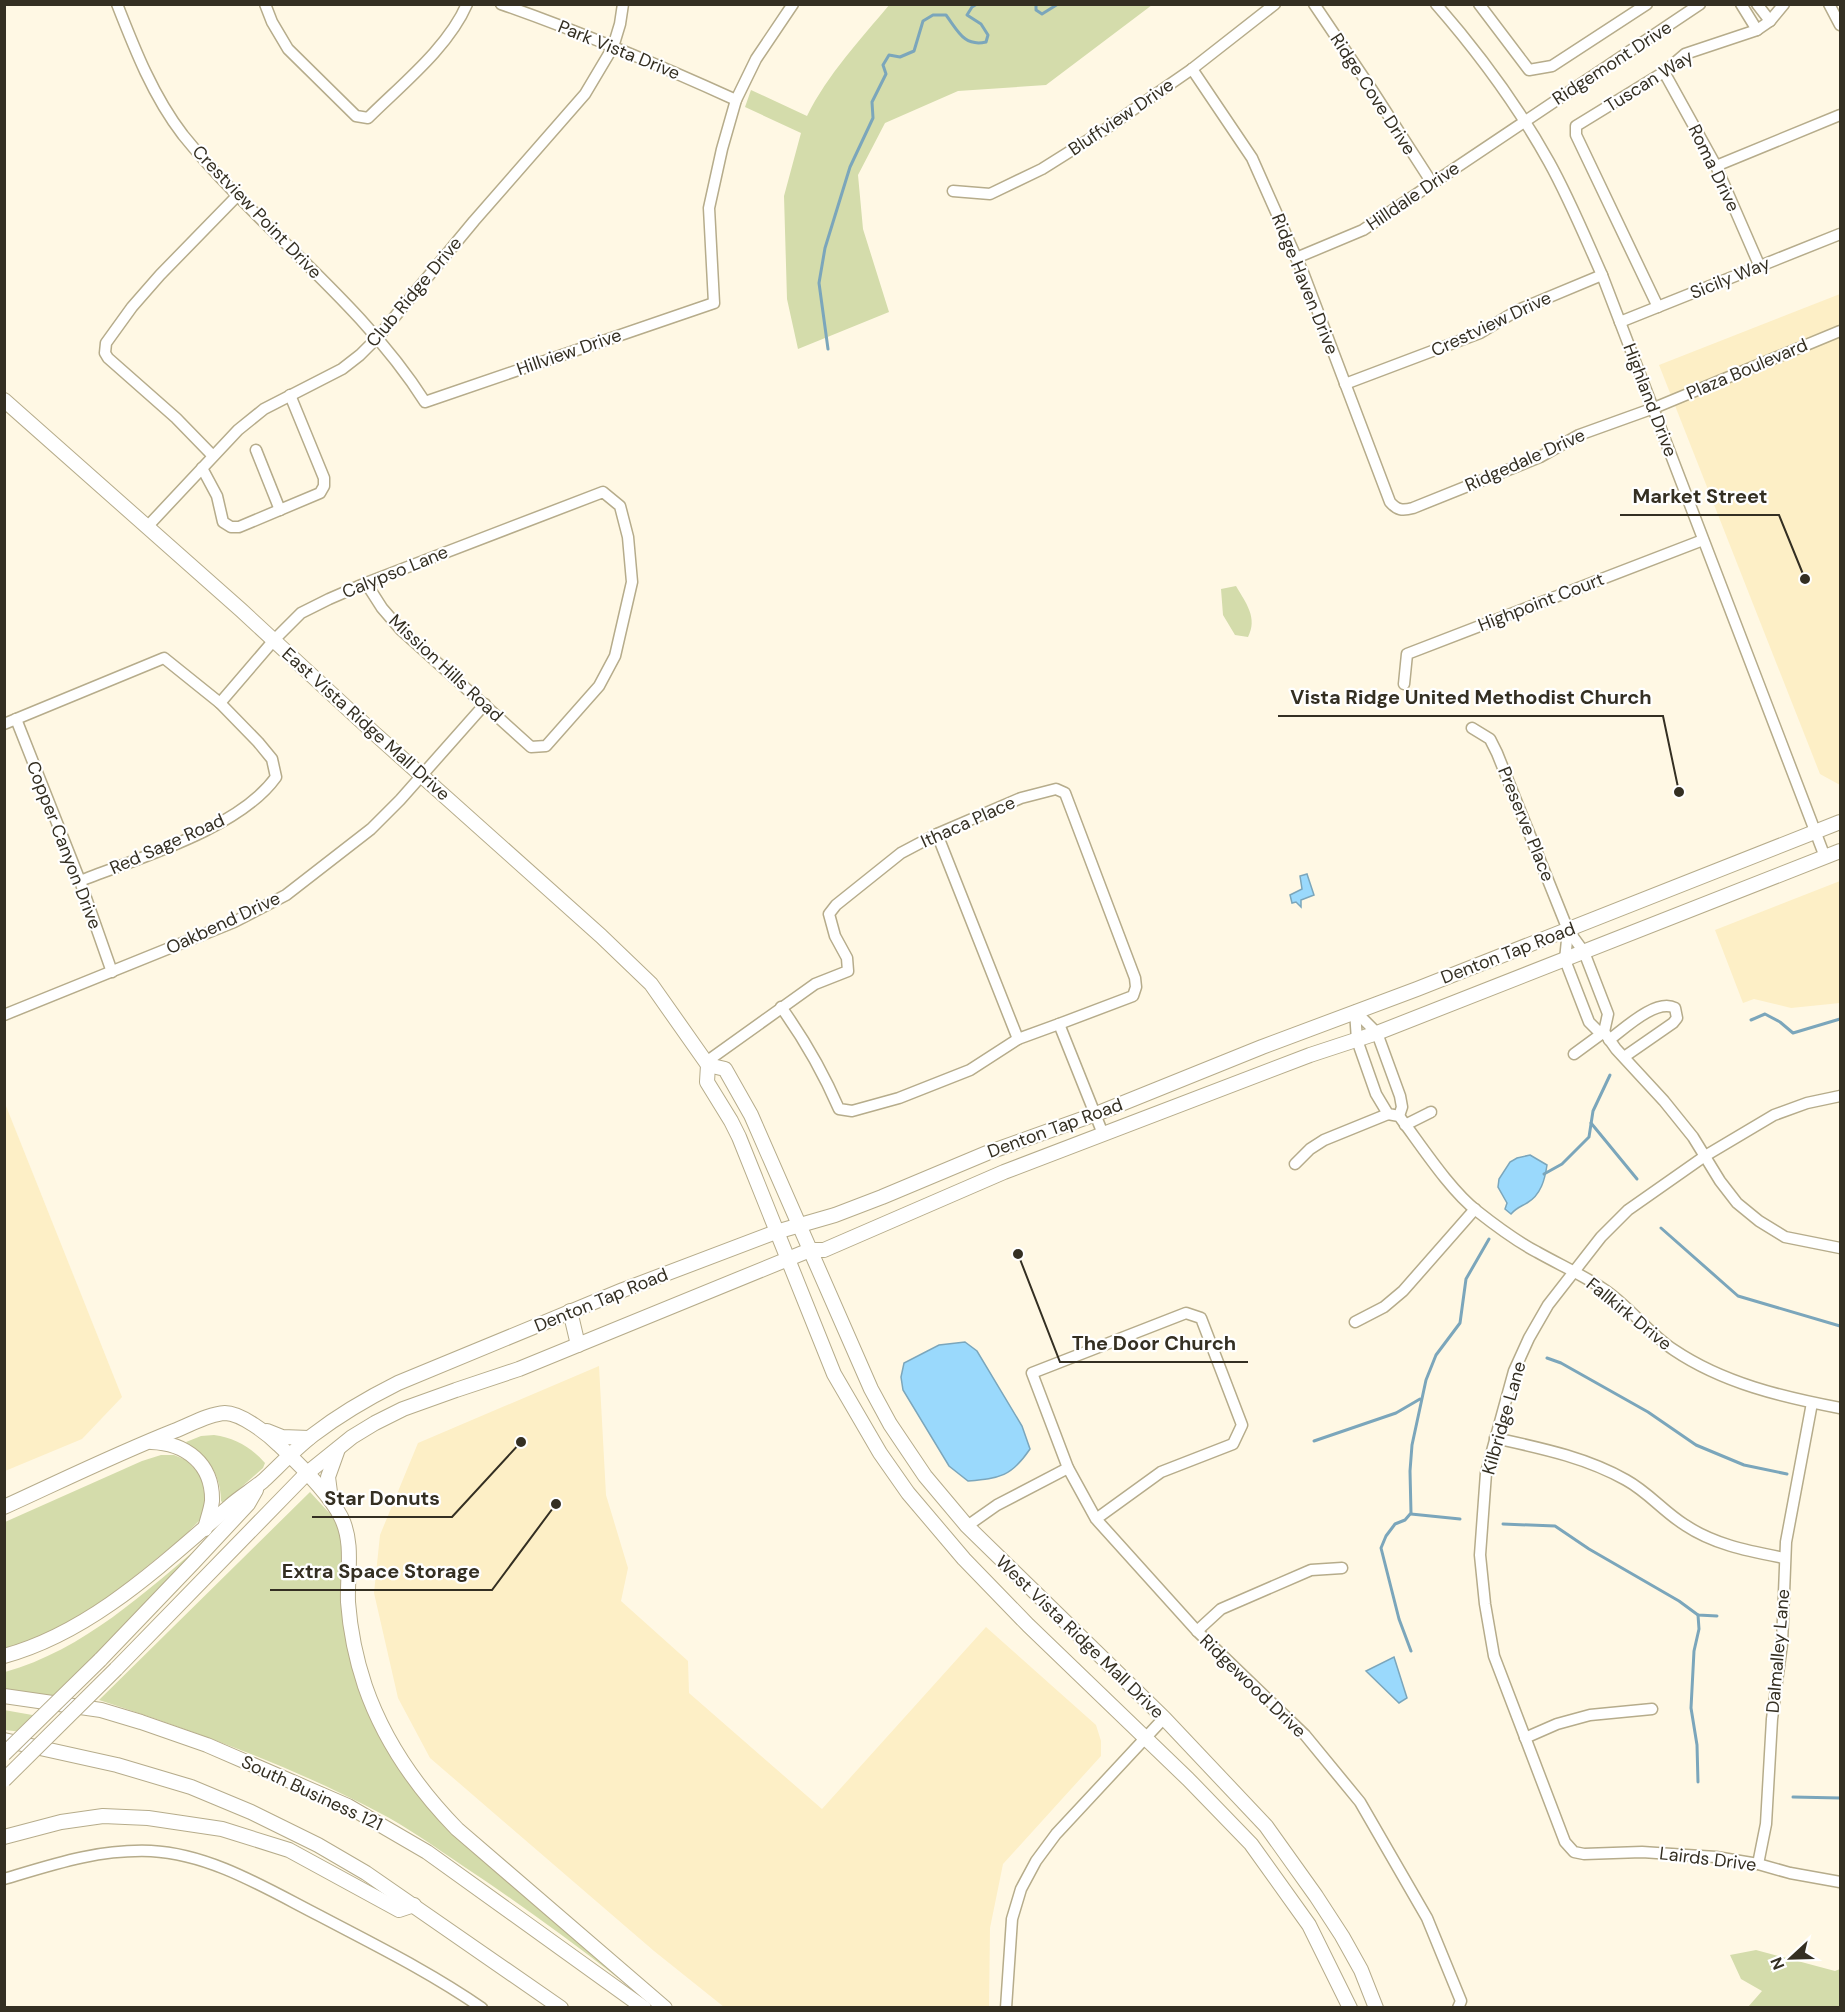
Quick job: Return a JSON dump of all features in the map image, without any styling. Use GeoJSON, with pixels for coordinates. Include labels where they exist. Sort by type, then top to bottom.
{"type":"FeatureCollection","features":[{"type":"Feature","properties":{"kind":"main road","name":"East Vista Ridge Mall Drive"},"geometry":{"type":"LineString","coordinates":[[4,400],[274,640],[651,984],[707,1063],[725,1069],[751,1115],[810,1250]]}},
{"type":"Feature","properties":{"kind":"main road","name":"Denton Tap Road"},"geometry":{"type":"LineString","coordinates":[[260,1484],[309,1438],[366,1399],[398,1383],[570,1311],[776,1232],[835,1215],[987,1153],[1096,1114],[1837,823]]}},
{"type":"Feature","properties":{"kind":"main road","name":"Denton Tap Road"},"geometry":{"type":"LineString","coordinates":[[4,1780],[306,1474],[338,1447],[375,1423],[403,1409],[519,1369],[810,1250],[824,1250],[1004,1172],[1310,1055],[1377,1033],[1840,851]]}},
{"type":"Feature","properties":{"kind":"main road","name":"East Vista Ridge Mall Drive"},"geometry":{"type":"LineString","coordinates":[[707,1063],[706,1082],[739,1137],[787,1259]]}},
{"type":"Feature","properties":{"kind":"main road","name":"West Vista Ridge Mall Drive"},"geometry":{"type":"LineString","coordinates":[[810,1250],[856,1358],[890,1424],[925,1476],[968,1526],[1164,1718],[1259,1819],[1342,1936],[1376,2007]]}},
{"type":"Feature","properties":{"kind":"main road","name":"West Vista Ridge Mall Drive"},"geometry":{"type":"LineString","coordinates":[[787,1259],[834,1374],[880,1453],[941,1534],[1028,1625],[1146,1738],[1251,1844],[1309,1925],[1350,2007]]}},
{"type":"Feature","properties":{"kind":"main road"},"geometry":{"type":"LineString","coordinates":[[570,1311],[578,1345]]}},
{"type":"Feature","properties":{"kind":"main road"},"geometry":{"type":"LineString","coordinates":[[4,1507],[146,1442],[215,1415],[228,1413],[269,1436],[290,1455],[331,1500],[342,1518],[347,1537],[348,1601],[353,1640],[364,1685],[390,1745],[432,1804],[457,1829],[665,2007]]}},
{"type":"Feature","properties":{"kind":"main road"},"geometry":{"type":"LineString","coordinates":[[257,1428],[282,1437],[309,1438]]}},
{"type":"Feature","properties":{"kind":"main road"},"geometry":{"type":"LineString","coordinates":[[146,1442],[167,1442],[184,1448],[195,1457],[208,1476],[212,1501],[205,1530]]}},
{"type":"Feature","properties":{"kind":"main road"},"geometry":{"type":"LineString","coordinates":[[331,1500],[328,1478],[338,1447]]}},
{"type":"Feature","properties":{"kind":"main road"},"geometry":{"type":"LineString","coordinates":[[4,1656],[21,1652],[62,1633],[105,1607],[205,1530],[260,1484]]}},
{"type":"Feature","properties":{"kind":"main road"},"geometry":{"type":"LineString","coordinates":[[4,1754],[100,1660],[248,1503],[260,1484]]}},
{"type":"Feature","properties":{"kind":"main road"},"geometry":{"type":"LineString","coordinates":[[941,1534],[968,1526]]}},
{"type":"Feature","properties":{"kind":"main road","name":"South Business 121"},"geometry":{"type":"LineString","coordinates":[[4,1696],[101,1710],[141,1722],[207,1745],[348,1806],[427,1852],[644,2007]]}},
{"type":"Feature","properties":{"kind":"main road"},"geometry":{"type":"LineString","coordinates":[[4,1740],[117,1765],[201,1791],[251,1812],[318,1845],[414,1905],[561,2007]]}},
{"type":"Feature","properties":{"kind":"main road"},"geometry":{"type":"LineString","coordinates":[[4,1837],[61,1822],[103,1816],[148,1818],[222,1829],[289,1850],[399,1910],[414,1905]]}},
{"type":"Feature","properties":{"kind":"street","name":"Crestview Point Drive"},"geometry":{"type":"LineString","coordinates":[[117,4],[157,95],[182,134],[237,196],[378,337],[407,374],[425,402]]}},
{"type":"Feature","properties":{"kind":"street"},"geometry":{"type":"LineString","coordinates":[[265,4],[272,22],[288,49],[356,116],[368,118],[426,61],[452,31],[467,4]]}},
{"type":"Feature","properties":{"kind":"street","name":"Park Vista Drive"},"geometry":{"type":"LineString","coordinates":[[501,4],[613,47],[736,100]]}},
{"type":"Feature","properties":{"kind":"street","name":"Club Ridge Drive"},"geometry":{"type":"LineString","coordinates":[[147,527],[238,429],[264,409],[342,369],[378,337],[474,221],[585,94],[613,47],[623,4]]}},
{"type":"Feature","properties":{"kind":"street"},"geometry":{"type":"LineString","coordinates":[[736,100],[756,59],[793,4]]}},
{"type":"Feature","properties":{"kind":"street","name":"Bluffview Drive"},"geometry":{"type":"LineString","coordinates":[[953,191],[990,194],[1042,169],[1104,130],[1192,69],[1275,4]]}},
{"type":"Feature","properties":{"kind":"street","name":"Ridge Cove Drive"},"geometry":{"type":"LineString","coordinates":[[1314,4],[1432,183]]}},
{"type":"Feature","properties":{"kind":"street","name":"Highland Drive"},"geometry":{"type":"LineString","coordinates":[[1436,4],[1496,80],[1548,160],[1602,275],[1825,857]]}},
{"type":"Feature","properties":{"kind":"street"},"geometry":{"type":"LineString","coordinates":[[1479,4],[1529,70],[1552,66],[1647,4]]}},
{"type":"Feature","properties":{"kind":"street","name":"Ridgemont Drive"},"geometry":{"type":"LineString","coordinates":[[1523,122],[1700,4]]}},
{"type":"Feature","properties":{"kind":"street"},"geometry":{"type":"LineString","coordinates":[[1741,4],[1757,30]]}},
{"type":"Feature","properties":{"kind":"street"},"geometry":{"type":"LineString","coordinates":[[1757,4],[1770,21]]}},
{"type":"Feature","properties":{"kind":"street","name":"Tuscan Way"},"geometry":{"type":"LineString","coordinates":[[1658,307],[1576,135],[1576,126],[1664,72],[1685,54],[1757,30],[1770,21],[1784,4]]}},
{"type":"Feature","properties":{"kind":"street"},"geometry":{"type":"LineString","coordinates":[[1829,4],[1840,25]]}},
{"type":"Feature","properties":{"kind":"street","name":"Ridge Haven Drive"},"geometry":{"type":"LineString","coordinates":[[1192,69],[1252,158],[1296,258],[1389,502],[1396,509]]}},
{"type":"Feature","properties":{"kind":"street","name":"Roma Drive"},"geometry":{"type":"LineString","coordinates":[[1664,72],[1716,166],[1760,267]]}},
{"type":"Feature","properties":{"kind":"street","name":"Hillview Drive"},"geometry":{"type":"LineString","coordinates":[[425,402],[714,303],[709,208],[736,100]]}},
{"type":"Feature","properties":{"kind":"street"},"geometry":{"type":"LineString","coordinates":[[1716,166],[1840,115]]}},
{"type":"Feature","properties":{"kind":"street","name":"Hilldale Drive"},"geometry":{"type":"LineString","coordinates":[[1296,258],[1363,230],[1523,122]]}},
{"type":"Feature","properties":{"kind":"street"},"geometry":{"type":"LineString","coordinates":[[212,455],[176,418],[108,358],[105,348],[132,308],[160,274],[237,196]]}},
{"type":"Feature","properties":{"kind":"street","name":"Sicily Way"},"geometry":{"type":"LineString","coordinates":[[1620,322],[1840,234]]}},
{"type":"Feature","properties":{"kind":"street","name":"Crestview Drive"},"geometry":{"type":"LineString","coordinates":[[1345,384],[1480,333],[1518,310],[1602,275]]}},
{"type":"Feature","properties":{"kind":"street","name":"Plaza Boulevard"},"geometry":{"type":"LineString","coordinates":[[1654,408],[1840,331]]}},
{"type":"Feature","properties":{"kind":"street"},"geometry":{"type":"LineString","coordinates":[[202,468],[217,496],[225,525],[239,527],[320,493],[324,478],[290,395]]}},
{"type":"Feature","properties":{"kind":"street","name":"Ridgedale Drive"},"geometry":{"type":"LineString","coordinates":[[1396,509],[1413,508],[1540,457],[1579,435],[1654,408]]}},
{"type":"Feature","properties":{"kind":"street"},"geometry":{"type":"LineString","coordinates":[[256,450],[280,510]]}},
{"type":"Feature","properties":{"kind":"street","name":"Calypso Lane"},"geometry":{"type":"LineString","coordinates":[[220,703],[274,640],[301,613],[366,583],[603,492],[620,506],[628,537],[632,582],[615,656],[599,686],[546,746],[531,747]]}},
{"type":"Feature","properties":{"kind":"street","name":"Highpoint Court"},"geometry":{"type":"LineString","coordinates":[[1404,684],[1407,654],[1703,540]]}},
{"type":"Feature","properties":{"kind":"street","name":"Mission Hills Road"},"geometry":{"type":"LineString","coordinates":[[366,583],[382,608],[401,630],[531,747]]}},
{"type":"Feature","properties":{"kind":"street"},"geometry":{"type":"LineString","coordinates":[[4,724],[164,658],[220,703]]}},
{"type":"Feature","properties":{"kind":"street","name":"Red Sage Road"},"geometry":{"type":"LineString","coordinates":[[80,882],[193,837],[218,824],[267,791],[276,777],[272,759],[220,703]]}},
{"type":"Feature","properties":{"kind":"street","name":"Oakbend Drive"},"geometry":{"type":"LineString","coordinates":[[4,1015],[234,922],[286,895],[371,829],[400,800],[485,704]]}},
{"type":"Feature","properties":{"kind":"street","name":"Copper Canyon Drive"},"geometry":{"type":"LineString","coordinates":[[16,719],[80,882],[112,972]]}},
{"type":"Feature","properties":{"kind":"street","name":"Preserve Place"},"geometry":{"type":"LineString","coordinates":[[1472,728],[1490,739],[1497,753],[1568,930]]}},
{"type":"Feature","properties":{"kind":"street","name":"Ithaca Place"},"geometry":{"type":"LineString","coordinates":[[707,1063],[815,984],[848,971],[847,958],[835,936],[829,914],[836,905],[901,853],[937,834],[1021,798],[1056,789],[1065,793],[1135,978],[1136,987],[1133,996],[1059,1024]]}},
{"type":"Feature","properties":{"kind":"street"},"geometry":{"type":"LineString","coordinates":[[937,834],[1018,1039]]}},
{"type":"Feature","properties":{"kind":"street"},"geometry":{"type":"LineString","coordinates":[[1568,930],[1584,952],[1608,1014],[1606,1036]]}},
{"type":"Feature","properties":{"kind":"street"},"geometry":{"type":"LineString","coordinates":[[1568,930],[1565,960],[1589,1022],[1606,1036],[1694,1137],[1720,1182],[1737,1203],[1759,1221],[1785,1237],[1840,1248]]}},
{"type":"Feature","properties":{"kind":"street"},"geometry":{"type":"LineString","coordinates":[[1574,1054],[1655,1008],[1669,1005],[1675,1008],[1677,1018],[1673,1023],[1624,1057]]}},
{"type":"Feature","properties":{"kind":"street"},"geometry":{"type":"LineString","coordinates":[[781,1007],[803,1037],[839,1109],[852,1111],[899,1098],[970,1070],[1018,1039],[1059,1024],[1103,1134]]}},
{"type":"Feature","properties":{"kind":"street"},"geometry":{"type":"LineString","coordinates":[[1355,1011],[1377,1033],[1400,1096],[1402,1107],[1397,1118]]}},
{"type":"Feature","properties":{"kind":"street","name":"Fallkirk Drive"},"geometry":{"type":"LineString","coordinates":[[1355,1011],[1357,1040],[1376,1094],[1475,1209],[1537,1252],[1575,1271],[1607,1291],[1650,1332],[1704,1368],[1749,1386],[1840,1408]]}},
{"type":"Feature","properties":{"kind":"street","name":"Kilbridge Lane"},"geometry":{"type":"LineString","coordinates":[[1574,1852],[1565,1842],[1494,1656],[1485,1604],[1480,1555],[1486,1473],[1514,1371],[1548,1305],[1601,1237],[1628,1210],[1705,1156],[1774,1115],[1807,1103],[1840,1096]]}},
{"type":"Feature","properties":{"kind":"street"},"geometry":{"type":"LineString","coordinates":[[1295,1164],[1310,1149],[1324,1140],[1397,1118],[1431,1112]]}},
{"type":"Feature","properties":{"kind":"street"},"geometry":{"type":"LineString","coordinates":[[1354,1322],[1384,1307],[1404,1292],[1475,1209]]}},
{"type":"Feature","properties":{"kind":"street","name":"Ridgewood Drive"},"geometry":{"type":"LineString","coordinates":[[1096,1519],[1161,1472],[1233,1444],[1242,1425],[1201,1318],[1186,1313],[1032,1373],[1068,1468],[1096,1519],[1197,1631],[1305,1735],[1360,1802],[1427,1918],[1461,2001],[1458,2007]]}},
{"type":"Feature","properties":{"kind":"street","name":"Dalmalley Lane"},"geometry":{"type":"LineString","coordinates":[[1758,1864],[1766,1824],[1772,1719],[1782,1644],[1786,1542],[1812,1403]]}},
{"type":"Feature","properties":{"kind":"street"},"geometry":{"type":"LineString","coordinates":[[1495,1438],[1534,1446],[1597,1466],[1628,1481],[1683,1524],[1716,1542],[1745,1551],[1785,1558]]}},
{"type":"Feature","properties":{"kind":"street"},"geometry":{"type":"LineString","coordinates":[[968,1526],[997,1505],[1068,1468]]}},
{"type":"Feature","properties":{"kind":"street"},"geometry":{"type":"LineString","coordinates":[[1197,1631],[1221,1609],[1311,1570],[1342,1568]]}},
{"type":"Feature","properties":{"kind":"street"},"geometry":{"type":"LineString","coordinates":[[1525,1738],[1557,1724],[1590,1715],[1652,1709]]}},
{"type":"Feature","properties":{"kind":"street"},"geometry":{"type":"LineString","coordinates":[[1006,2007],[1012,1919],[1021,1889],[1036,1861],[1056,1834],[1164,1718]]}},
{"type":"Feature","properties":{"kind":"street"},"geometry":{"type":"LineString","coordinates":[[4,1880],[72,1859],[105,1852],[153,1851],[183,1856],[243,1878],[380,1946],[428,1972],[482,2007]]}},
{"type":"Feature","properties":{"kind":"street","name":"Lairds Drive"},"geometry":{"type":"LineString","coordinates":[[1574,1852],[1584,1854],[1642,1852],[1716,1857],[1758,1864],[1790,1874],[1840,1882]]}},
{"type":"Feature","properties":{"kind":"shaded area"},"geometry":{"type":"Polygon","coordinates":[[[1840,294],[1840,785],[1820,774],[1659,365],[1840,294]]]}},
{"type":"Feature","properties":{"kind":"shaded area"},"geometry":{"type":"Polygon","coordinates":[[[1840,881],[1840,1003],[1791,1008],[1754,999],[1743,1003],[1715,930],[1840,881]]]}},
{"type":"Feature","properties":{"kind":"shaded area"},"geometry":{"type":"Polygon","coordinates":[[[4,1101],[122,1397],[82,1439],[5,1471],[4,1101]]]}},
{"type":"Feature","properties":{"kind":"shaded area"},"geometry":{"type":"Polygon","coordinates":[[[599,1366],[606,1495],[628,1568],[621,1601],[688,1661],[689,1693],[822,1809],[986,1627],[1096,1725],[1101,1741],[1101,1756],[1003,1864],[990,1928],[989,2007],[724,2007],[654,1951],[430,1758],[398,1698],[374,1593],[380,1535],[418,1443],[599,1366]]]}},
{"type":"Feature","properties":{"kind":"green space"},"geometry":{"type":"Polygon","coordinates":[[[890,4],[1152,5],[1046,85],[958,91],[885,123],[858,175],[863,229],[889,312],[798,349],[787,299],[784,196],[801,133],[745,107],[751,90],[807,116],[835,72],[890,4]]]}},
{"type":"Feature","properties":{"kind":"green space"},"geometry":{"type":"Polygon","coordinates":[[[1236,586],[1250,611],[1252,623],[1248,637],[1235,635],[1223,615],[1221,589],[1236,586]]]}},
{"type":"Feature","properties":{"kind":"green space"},"geometry":{"type":"Polygon","coordinates":[[[214,1435],[242,1444],[265,1463],[263,1468],[223,1503],[213,1470],[206,1459],[186,1442],[201,1436],[214,1435]]]}},
{"type":"Feature","properties":{"kind":"green space"},"geometry":{"type":"Polygon","coordinates":[[[161,1455],[174,1455],[186,1460],[202,1477],[206,1504],[200,1520],[182,1538],[104,1601],[54,1632],[5,1652],[5,1522],[142,1461],[161,1455]]]}},
{"type":"Feature","properties":{"kind":"green space"},"geometry":{"type":"Polygon","coordinates":[[[310,1492],[333,1517],[340,1532],[343,1547],[346,1623],[405,1773],[621,1973],[618,1978],[561,1934],[502,1893],[400,1824],[378,1812],[276,1764],[99,1700],[310,1492]]]}},
{"type":"Feature","properties":{"kind":"green space"},"geometry":{"type":"Polygon","coordinates":[[[206,1541],[58,1695],[49,1697],[5,1691],[5,1672],[34,1662],[87,1634],[136,1599],[206,1541]]]}},
{"type":"Feature","properties":{"kind":"green space"},"geometry":{"type":"Polygon","coordinates":[[[4,1710],[38,1716],[22,1732],[5,1730],[4,1710]]]}},
{"type":"Feature","properties":{"kind":"green space"},"geometry":{"type":"Polygon","coordinates":[[[1756,1950],[1835,1971],[1840,1969],[1840,2007],[1748,2007],[1762,1991],[1741,1979],[1730,1955],[1756,1950]]]}},
{"type":"Feature","properties":{"kind":"water"},"geometry":{"type":"Polygon","coordinates":[[[1307,874],[1314,895],[1301,900],[1301,907],[1296,902],[1292,903],[1290,895],[1302,889],[1300,876],[1307,874]]]}},
{"type":"Feature","properties":{"kind":"water"},"geometry":{"type":"Polygon","coordinates":[[[1530,1155],[1547,1165],[1543,1181],[1536,1196],[1511,1214],[1505,1209],[1507,1203],[1498,1187],[1499,1179],[1510,1162],[1530,1155]]]}},
{"type":"Feature","properties":{"kind":"water"},"geometry":{"type":"Polygon","coordinates":[[[965,1342],[977,1351],[1022,1426],[1030,1449],[1010,1471],[989,1479],[968,1481],[949,1466],[903,1390],[901,1377],[904,1363],[939,1345],[965,1342]]]}},
{"type":"Feature","properties":{"kind":"water"},"geometry":{"type":"Polygon","coordinates":[[[1394,1657],[1407,1698],[1399,1703],[1366,1671],[1394,1657]]]}},
{"type":"Feature","properties":{"kind":"waterway"},"geometry":{"type":"LineString","coordinates":[[828,349],[819,283],[825,248],[850,167],[873,118],[872,102],[886,74],[883,65],[889,55],[900,57],[914,51],[923,21],[933,15],[946,15],[967,40],[978,43],[986,42],[988,35],[981,24],[967,15],[977,4]]}},
{"type":"Feature","properties":{"kind":"waterway"},"geometry":{"type":"LineString","coordinates":[[1036,4],[1036,10],[1042,14],[1058,4]]}},
{"type":"Feature","properties":{"kind":"waterway"},"geometry":{"type":"LineString","coordinates":[[1751,1020],[1765,1014],[1780,1022],[1793,1033],[1840,1019]]}},
{"type":"Feature","properties":{"kind":"waterway"},"geometry":{"type":"LineString","coordinates":[[1544,1174],[1562,1164],[1589,1137],[1593,1111],[1610,1075]]}},
{"type":"Feature","properties":{"kind":"waterway"},"geometry":{"type":"LineString","coordinates":[[1591,1123],[1637,1179]]}},
{"type":"Feature","properties":{"kind":"waterway"},"geometry":{"type":"LineString","coordinates":[[1661,1228],[1738,1296],[1840,1326]]}},
{"type":"Feature","properties":{"kind":"waterway"},"geometry":{"type":"LineString","coordinates":[[1411,1651],[1399,1619],[1381,1548],[1395,1524],[1405,1520],[1411,1513],[1412,1445],[1426,1380],[1436,1355],[1460,1323],[1466,1279],[1489,1239]]}},
{"type":"Feature","properties":{"kind":"waterway"},"geometry":{"type":"LineString","coordinates":[[1547,1358],[1561,1363],[1648,1412],[1696,1445],[1744,1465],[1787,1474]]}},
{"type":"Feature","properties":{"kind":"waterway"},"geometry":{"type":"LineString","coordinates":[[1314,1441],[1396,1413],[1420,1399]]}},
{"type":"Feature","properties":{"kind":"waterway"},"geometry":{"type":"LineString","coordinates":[[1411,1514],[1460,1519]]}},
{"type":"Feature","properties":{"kind":"waterway"},"geometry":{"type":"LineString","coordinates":[[1503,1524],[1555,1526],[1589,1549],[1679,1601],[1698,1615],[1717,1616]]}},
{"type":"Feature","properties":{"kind":"waterway"},"geometry":{"type":"LineString","coordinates":[[1698,1615],[1699,1629],[1694,1651],[1691,1708],[1697,1745],[1698,1782]]}},
{"type":"Feature","properties":{"kind":"waterway"},"geometry":{"type":"LineString","coordinates":[[1793,1797],[1840,1798]]}},
{"type":"Feature","properties":{"kind":"place","name":"Market Street"},"geometry":{"type":"Point","coordinates":[1805,579]}},
{"type":"Feature","properties":{"kind":"place","name":"Vista Ridge United Methodist Church"},"geometry":{"type":"Point","coordinates":[1679,792]}},
{"type":"Feature","properties":{"kind":"place","name":"The Door Church"},"geometry":{"type":"Point","coordinates":[1018,1254]}},
{"type":"Feature","properties":{"kind":"place","name":"Star Donuts"},"geometry":{"type":"Point","coordinates":[521,1442]}},
{"type":"Feature","properties":{"kind":"place","name":"Extra Space Storage"},"geometry":{"type":"Point","coordinates":[556,1504]}}]}
